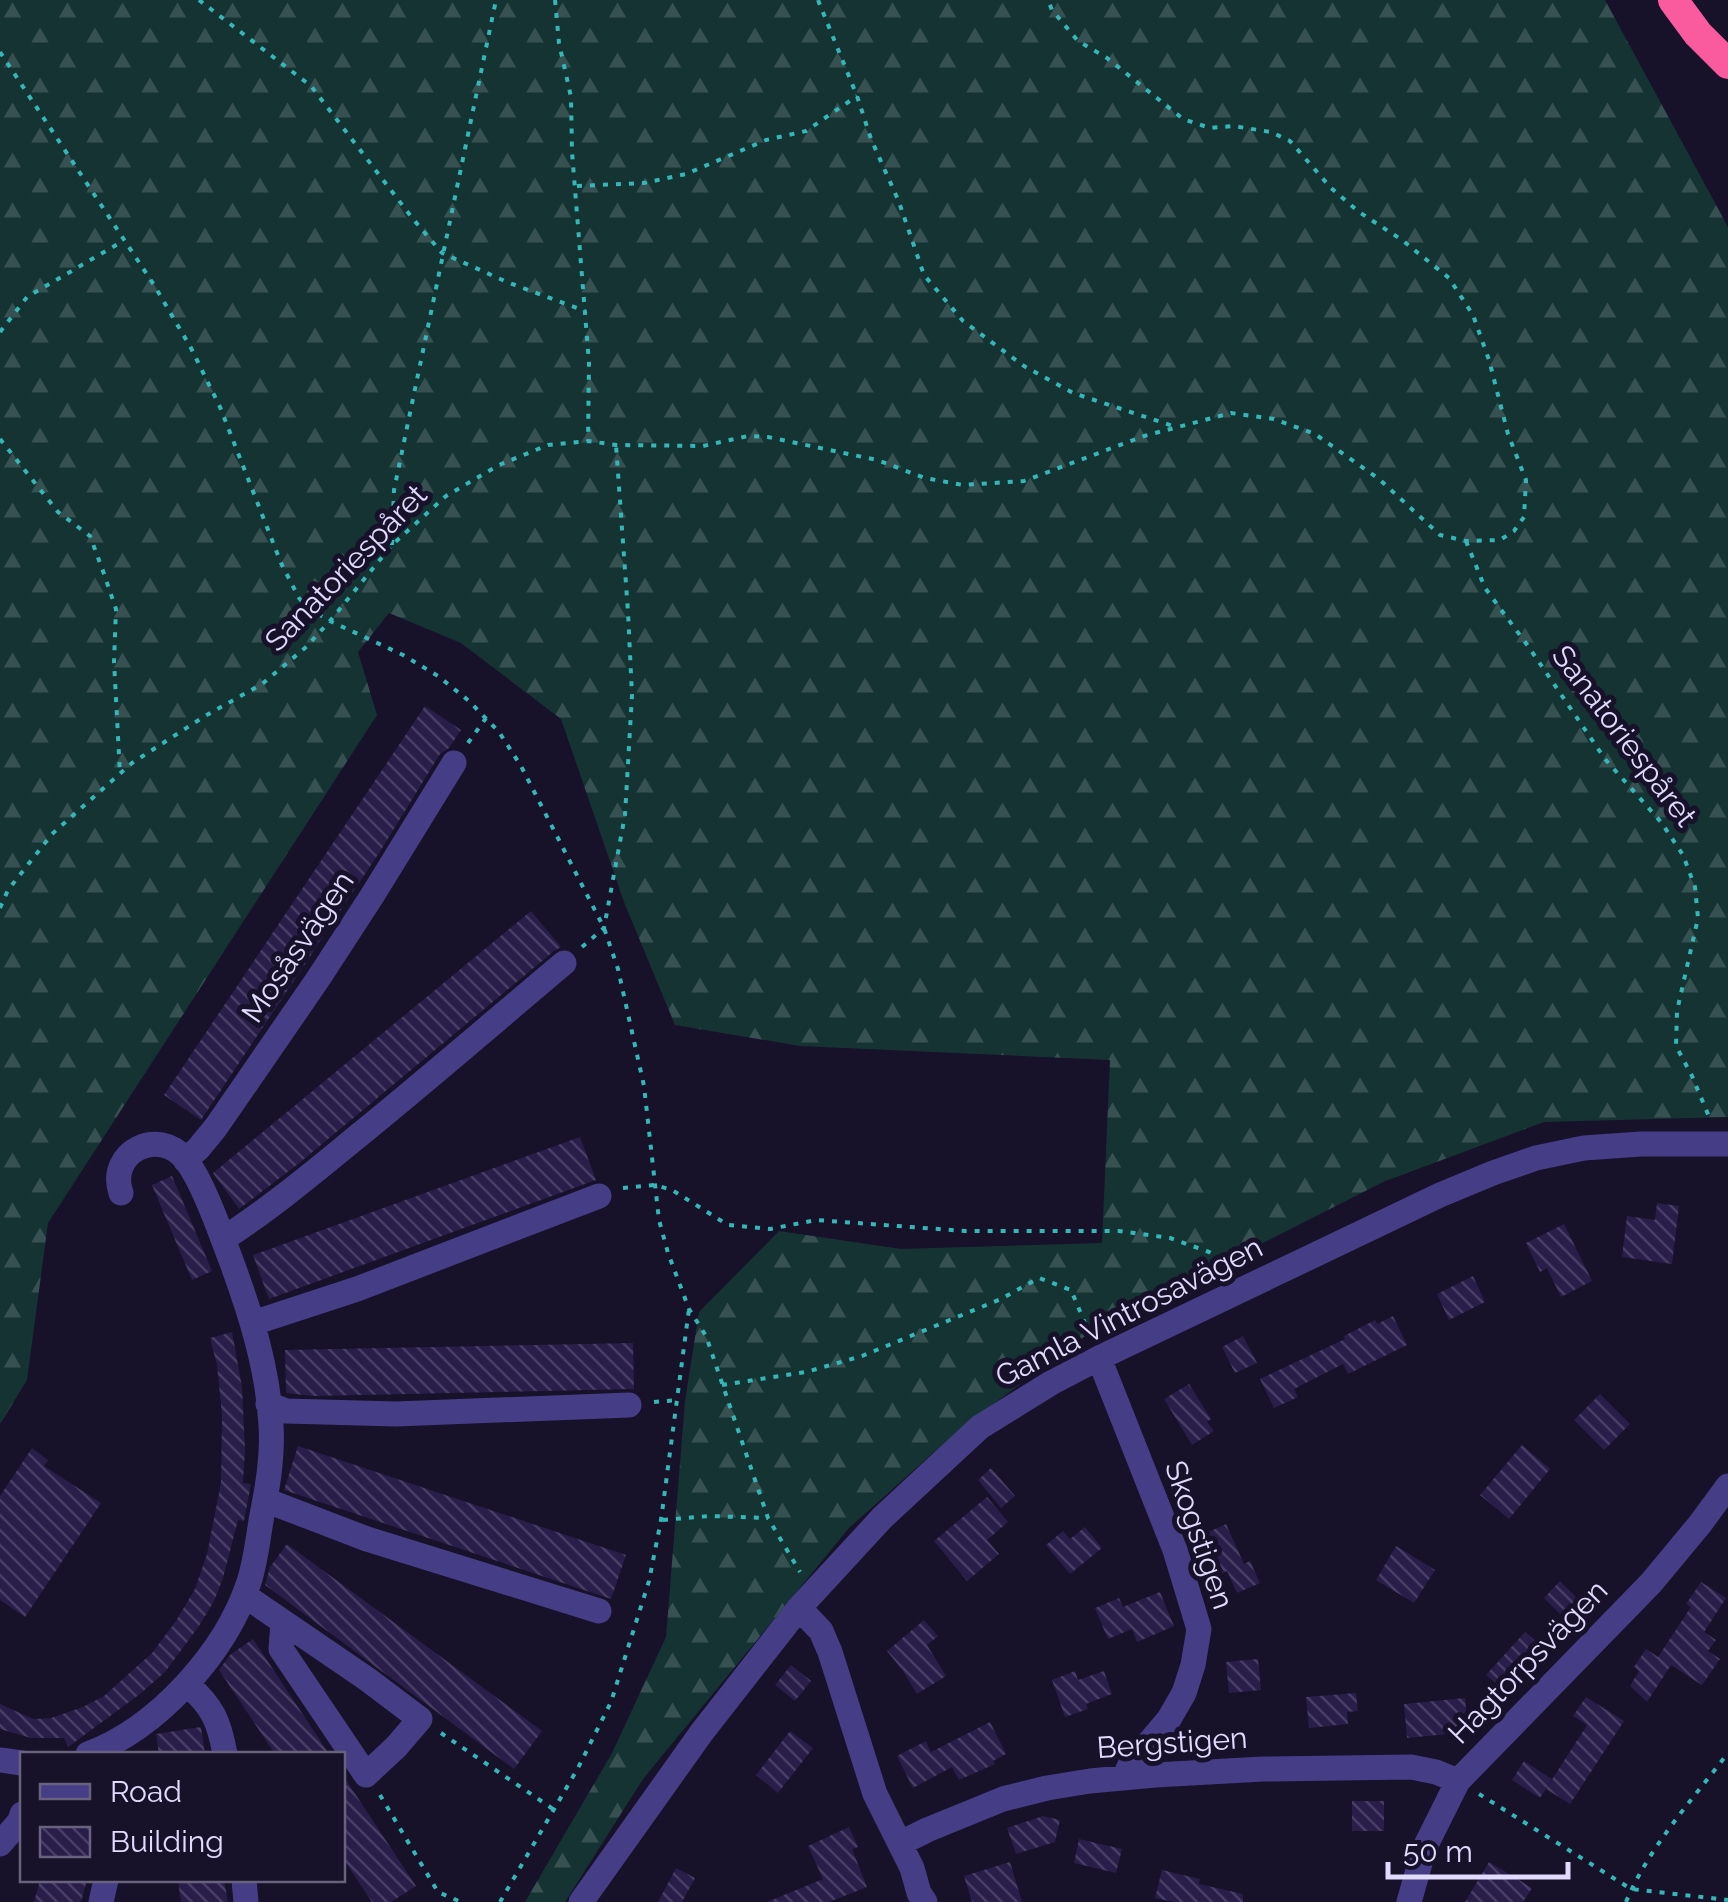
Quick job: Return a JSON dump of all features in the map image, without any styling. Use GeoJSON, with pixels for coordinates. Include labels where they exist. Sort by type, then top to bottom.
{"type":"FeatureCollection","features":[{"type":"Feature","properties":{"kind":"highway"},"geometry":{"type":"LineString","coordinates":[[1673,0],[1698,34],[1728,61]]}},
{"type":"Feature","properties":{"kind":"highway"},"geometry":{"type":"LineString","coordinates":[[1694,0],[1728,61]]}},
{"type":"Feature","properties":{"kind":"street","name":"Mosåsvägen"},"geometry":{"type":"LineString","coordinates":[[186,1160],[216,1127],[318,979],[454,763]]}},
{"type":"Feature","properties":{"kind":"street"},"geometry":{"type":"LineString","coordinates":[[223,1239],[328,1161],[564,963]]}},
{"type":"Feature","properties":{"kind":"street","name":"Gamla Vintrosavägen"},"geometry":{"type":"LineString","coordinates":[[581,1902],[702,1732],[799,1608],[882,1518],[980,1428],[1051,1382],[1493,1172],[1536,1158],[1604,1147],[1723,1143]]}},
{"type":"Feature","properties":{"kind":"street"},"geometry":{"type":"LineString","coordinates":[[118,1748],[187,1684],[218,1644],[244,1595],[269,1479],[271,1425],[253,1323],[223,1239],[186,1160],[164,1146],[141,1145],[126,1157],[119,1172],[121,1192]]}},
{"type":"Feature","properties":{"kind":"street"},"geometry":{"type":"LineString","coordinates":[[253,1323],[357,1289],[599,1196]]}},
{"type":"Feature","properties":{"kind":"street","name":"Skogstigen"},"geometry":{"type":"LineString","coordinates":[[1100,1358],[1174,1550],[1198,1628],[1194,1666],[1184,1693],[1170,1720],[1130,1765],[1124,1778]]}},
{"type":"Feature","properties":{"kind":"street"},"geometry":{"type":"LineString","coordinates":[[268,1404],[286,1410],[396,1414],[630,1404]]}},
{"type":"Feature","properties":{"kind":"street","name":"Hagtorpsvägen"},"geometry":{"type":"LineString","coordinates":[[1409,1902],[1424,1850],[1458,1781],[1651,1583],[1728,1486]]}},
{"type":"Feature","properties":{"kind":"street"},"geometry":{"type":"LineString","coordinates":[[265,1500],[367,1538],[599,1611]]}},
{"type":"Feature","properties":{"kind":"street"},"geometry":{"type":"LineString","coordinates":[[244,1595],[283,1622],[420,1720],[366,1775],[281,1649],[283,1622]]}},
{"type":"Feature","properties":{"kind":"street"},"geometry":{"type":"LineString","coordinates":[[799,1608],[822,1631],[875,1794],[912,1868],[916,1899]]}},
{"type":"Feature","properties":{"kind":"street"},"geometry":{"type":"LineString","coordinates":[[187,1684],[210,1706],[225,1752]]}},
{"type":"Feature","properties":{"kind":"street","name":"Bergstigen"},"geometry":{"type":"LineString","coordinates":[[901,1844],[1003,1799],[1047,1788],[1124,1778],[1262,1769],[1411,1767],[1458,1781]]}},
{"type":"Feature","properties":{"kind":"street"},"geometry":{"type":"LineString","coordinates":[[0,1844],[20,1820]]}},
{"type":"Feature","properties":{"kind":"path"},"geometry":{"type":"LineString","coordinates":[[200,0],[310,86],[442,253],[585,310]]}},
{"type":"Feature","properties":{"kind":"path"},"geometry":{"type":"LineString","coordinates":[[392,545],[394,490],[496,0]]}},
{"type":"Feature","properties":{"kind":"path"},"geometry":{"type":"LineString","coordinates":[[556,0],[559,42],[571,98],[589,363],[588,441]]}},
{"type":"Feature","properties":{"kind":"path"},"geometry":{"type":"LineString","coordinates":[[818,0],[899,202],[924,276],[963,321],[1024,366],[1073,393],[1174,426]]}},
{"type":"Feature","properties":{"kind":"path"},"geometry":{"type":"LineString","coordinates":[[1048,0],[1078,41],[1107,58],[1183,118],[1210,128],[1233,126],[1271,132],[1290,141],[1359,212],[1402,240],[1448,278],[1473,315],[1508,434],[1526,480],[1524,517],[1514,531],[1500,540],[1466,542]]}},
{"type":"Feature","properties":{"kind":"path"},"geometry":{"type":"LineString","coordinates":[[575,186],[644,184],[686,174],[766,140],[806,131],[857,96]]}},
{"type":"Feature","properties":{"kind":"path"},"geometry":{"type":"LineString","coordinates":[[0,332],[27,297],[124,240]]}},
{"type":"Feature","properties":{"kind":"path","name":"Sanatoriespåret"},"geometry":{"type":"LineString","coordinates":[[0,908],[8,890],[52,834],[132,762],[262,684],[305,648],[392,545],[446,496],[499,465],[548,445],[588,441],[702,446],[748,436],[768,437],[877,460],[925,478],[962,486],[1024,480],[1174,426],[1231,413],[1274,419],[1314,434],[1379,479],[1440,535],[1466,542],[1485,588],[1605,759],[1661,822],[1683,854],[1695,886],[1698,918],[1677,1012],[1676,1046],[1723,1143]]}},
{"type":"Feature","properties":{"kind":"path"},"geometry":{"type":"LineString","coordinates":[[0,439],[58,512],[90,536],[97,554],[116,609],[114,662],[120,774]]}},
{"type":"Feature","properties":{"kind":"path"},"geometry":{"type":"LineString","coordinates":[[564,963],[604,928],[625,815],[632,695],[616,445]]}},
{"type":"Feature","properties":{"kind":"path"},"geometry":{"type":"LineString","coordinates":[[454,763],[486,718]]}},
{"type":"Feature","properties":{"kind":"path"},"geometry":{"type":"LineString","coordinates":[[599,1196],[621,1188],[655,1185],[684,1197],[728,1225],[770,1229],[816,1220],[965,1231],[1119,1231],[1170,1238],[1209,1252],[1260,1281]]}},
{"type":"Feature","properties":{"kind":"path"},"geometry":{"type":"LineString","coordinates":[[722,1386],[806,1372],[862,1356],[1001,1300],[1039,1278],[1071,1290],[1100,1358]]}},
{"type":"Feature","properties":{"kind":"path"},"geometry":{"type":"LineString","coordinates":[[660,1520],[710,1516],[768,1518]]}},
{"type":"Feature","properties":{"kind":"path"},"geometry":{"type":"LineString","coordinates":[[420,1720],[554,1810]]}},
{"type":"Feature","properties":{"kind":"path"},"geometry":{"type":"LineString","coordinates":[[1626,1902],[1663,1838],[1728,1753]]}},
{"type":"Feature","properties":{"kind":"path"},"geometry":{"type":"LineString","coordinates":[[366,1775],[438,1892],[462,1902]]}},
{"type":"Feature","properties":{"kind":"path"},"geometry":{"type":"LineString","coordinates":[[1458,1781],[1631,1889],[1728,1900]]}},
{"type":"Feature","properties":{"kind":"green space"},"geometry":{"type":"Polygon","coordinates":[[[0,0],[1605,0],[1728,227],[1728,1117],[1544,1122],[1383,1182],[1096,1328],[961,1428],[849,1528],[643,1779],[565,1902],[525,1902],[612,1753],[666,1637],[685,1401],[699,1312],[779,1231],[901,1249],[1102,1243],[1110,1060],[800,1046],[675,1025],[624,902],[561,719],[461,643],[389,613],[358,652],[377,715],[48,1223],[27,1380],[0,1424],[0,0]]]}},
{"type":"Feature","properties":{"kind":"building"},"geometry":{"type":"Polygon","coordinates":[[[425,706],[461,730],[440,754],[381,850],[201,1120],[164,1095],[425,706]]]}},
{"type":"Feature","properties":{"kind":"building"},"geometry":{"type":"Polygon","coordinates":[[[531,911],[561,947],[239,1209],[213,1173],[531,911]]]}},
{"type":"Feature","properties":{"kind":"building"},"geometry":{"type":"Polygon","coordinates":[[[580,1137],[596,1180],[269,1299],[253,1255],[580,1137]]]}},
{"type":"Feature","properties":{"kind":"building"},"geometry":{"type":"Polygon","coordinates":[[[172,1176],[212,1271],[192,1280],[152,1185],[172,1176]]]}},
{"type":"Feature","properties":{"kind":"building"},"geometry":{"type":"Polygon","coordinates":[[[1657,1203],[1679,1206],[1672,1264],[1622,1257],[1627,1216],[1655,1220],[1657,1203]]]}},
{"type":"Feature","properties":{"kind":"building"},"geometry":{"type":"Polygon","coordinates":[[[1564,1224],[1592,1281],[1561,1297],[1547,1268],[1540,1272],[1526,1243],[1564,1224]]]}},
{"type":"Feature","properties":{"kind":"building"},"geometry":{"type":"Polygon","coordinates":[[[1473,1276],[1485,1302],[1449,1320],[1437,1294],[1473,1276]]]}},
{"type":"Feature","properties":{"kind":"building"},"geometry":{"type":"Polygon","coordinates":[[[1393,1316],[1407,1345],[1348,1374],[1343,1364],[1294,1389],[1298,1397],[1274,1408],[1260,1379],[1345,1339],[1344,1336],[1375,1320],[1377,1324],[1393,1316]]]}},
{"type":"Feature","properties":{"kind":"building"},"geometry":{"type":"Polygon","coordinates":[[[232,1332],[242,1387],[243,1483],[251,1484],[244,1521],[238,1520],[214,1601],[165,1672],[68,1747],[64,1738],[31,1738],[0,1729],[0,1704],[33,1719],[51,1718],[104,1696],[152,1653],[195,1589],[207,1554],[221,1483],[222,1415],[210,1338],[232,1332]]]}},
{"type":"Feature","properties":{"kind":"building"},"geometry":{"type":"Polygon","coordinates":[[[1243,1336],[1257,1363],[1235,1373],[1222,1347],[1243,1336]]]}},
{"type":"Feature","properties":{"kind":"building"},"geometry":{"type":"Polygon","coordinates":[[[633,1343],[634,1389],[314,1396],[286,1393],[285,1350],[633,1343]]]}},
{"type":"Feature","properties":{"kind":"building"},"geometry":{"type":"Polygon","coordinates":[[[1189,1384],[1214,1431],[1192,1445],[1164,1399],[1189,1384]]]}},
{"type":"Feature","properties":{"kind":"building"},"geometry":{"type":"Polygon","coordinates":[[[1600,1394],[1630,1424],[1604,1450],[1574,1420],[1600,1394]]]}},
{"type":"Feature","properties":{"kind":"building"},"geometry":{"type":"Polygon","coordinates":[[[1522,1445],[1550,1469],[1509,1519],[1480,1495],[1522,1445]]]}},
{"type":"Feature","properties":{"kind":"building"},"geometry":{"type":"Polygon","coordinates":[[[298,1446],[626,1555],[611,1599],[284,1490],[298,1446]]]}},
{"type":"Feature","properties":{"kind":"building"},"geometry":{"type":"Polygon","coordinates":[[[32,1448],[48,1460],[44,1466],[101,1503],[25,1617],[0,1600],[0,1496],[32,1448]]]}},
{"type":"Feature","properties":{"kind":"building"},"geometry":{"type":"Polygon","coordinates":[[[991,1468],[1015,1496],[1001,1508],[978,1480],[991,1468]]]}},
{"type":"Feature","properties":{"kind":"building"},"geometry":{"type":"Polygon","coordinates":[[[987,1497],[1008,1522],[987,1540],[999,1554],[967,1581],[934,1541],[987,1497]]]}},
{"type":"Feature","properties":{"kind":"building"},"geometry":{"type":"Polygon","coordinates":[[[1226,1524],[1244,1564],[1250,1561],[1260,1583],[1237,1593],[1227,1571],[1215,1577],[1197,1537],[1226,1524]]]}},
{"type":"Feature","properties":{"kind":"building"},"geometry":{"type":"Polygon","coordinates":[[[1085,1527],[1102,1548],[1070,1574],[1046,1545],[1063,1531],[1070,1539],[1085,1527]]]}},
{"type":"Feature","properties":{"kind":"building"},"geometry":{"type":"Polygon","coordinates":[[[287,1544],[542,1731],[514,1769],[265,1585],[270,1567],[287,1544]]]}},
{"type":"Feature","properties":{"kind":"building"},"geometry":{"type":"Polygon","coordinates":[[[1396,1546],[1435,1570],[1414,1603],[1376,1580],[1396,1546]]]}},
{"type":"Feature","properties":{"kind":"building"},"geometry":{"type":"Polygon","coordinates":[[[1560,1581],[1582,1603],[1565,1619],[1544,1598],[1560,1581]]]}},
{"type":"Feature","properties":{"kind":"building"},"geometry":{"type":"Polygon","coordinates":[[[1701,1582],[1726,1598],[1704,1632],[1716,1640],[1708,1651],[1720,1659],[1702,1685],[1671,1665],[1647,1702],[1630,1686],[1639,1671],[1634,1667],[1646,1649],[1658,1657],[1691,1607],[1686,1604],[1701,1582]]]}},
{"type":"Feature","properties":{"kind":"building"},"geometry":{"type":"Polygon","coordinates":[[[1160,1592],[1174,1626],[1137,1642],[1132,1629],[1108,1639],[1095,1608],[1119,1598],[1123,1607],[1160,1592]]]}},
{"type":"Feature","properties":{"kind":"building"},"geometry":{"type":"Polygon","coordinates":[[[924,1620],[938,1636],[927,1645],[946,1676],[917,1694],[887,1651],[924,1620]]]}},
{"type":"Feature","properties":{"kind":"building"},"geometry":{"type":"Polygon","coordinates":[[[1525,1632],[1541,1646],[1502,1689],[1486,1675],[1525,1632]]]}},
{"type":"Feature","properties":{"kind":"building"},"geometry":{"type":"Polygon","coordinates":[[[253,1639],[328,1752],[274,1752],[219,1670],[230,1655],[253,1639]]]}},
{"type":"Feature","properties":{"kind":"building"},"geometry":{"type":"Polygon","coordinates":[[[1258,1659],[1261,1690],[1229,1693],[1226,1662],[1258,1659]]]}},
{"type":"Feature","properties":{"kind":"building"},"geometry":{"type":"Polygon","coordinates":[[[791,1665],[811,1681],[795,1701],[775,1685],[791,1665]]]}},
{"type":"Feature","properties":{"kind":"building"},"geometry":{"type":"Polygon","coordinates":[[[1075,1671],[1078,1680],[1104,1671],[1112,1694],[1065,1717],[1052,1680],[1075,1671]]]}},
{"type":"Feature","properties":{"kind":"building"},"geometry":{"type":"Polygon","coordinates":[[[1356,1693],[1358,1711],[1347,1712],[1348,1724],[1309,1728],[1306,1697],[1356,1693]]]}},
{"type":"Feature","properties":{"kind":"building"},"geometry":{"type":"Polygon","coordinates":[[[1586,1697],[1624,1721],[1570,1804],[1546,1789],[1587,1725],[1573,1716],[1586,1697]]]}},
{"type":"Feature","properties":{"kind":"building"},"geometry":{"type":"Polygon","coordinates":[[[1465,1698],[1468,1732],[1407,1738],[1404,1704],[1465,1698]]]}},
{"type":"Feature","properties":{"kind":"building"},"geometry":{"type":"Polygon","coordinates":[[[990,1722],[1006,1754],[993,1761],[995,1764],[959,1780],[952,1767],[913,1788],[897,1756],[926,1741],[931,1752],[990,1722]]]}},
{"type":"Feature","properties":{"kind":"building"},"geometry":{"type":"Polygon","coordinates":[[[201,1727],[205,1752],[159,1752],[156,1734],[201,1727]]]}},
{"type":"Feature","properties":{"kind":"building"},"geometry":{"type":"Polygon","coordinates":[[[790,1731],[813,1748],[778,1793],[756,1775],[790,1731]]]}},
{"type":"Feature","properties":{"kind":"building"},"geometry":{"type":"Polygon","coordinates":[[[1524,1761],[1552,1779],[1540,1798],[1512,1780],[1524,1761]]]}},
{"type":"Feature","properties":{"kind":"building"},"geometry":{"type":"Polygon","coordinates":[[[345,1779],[416,1886],[391,1902],[372,1902],[345,1862],[345,1779]]]}},
{"type":"Feature","properties":{"kind":"building"},"geometry":{"type":"Polygon","coordinates":[[[1352,1801],[1384,1801],[1384,1831],[1352,1831],[1352,1801]]]}},
{"type":"Feature","properties":{"kind":"building"},"geometry":{"type":"Polygon","coordinates":[[[1043,1816],[1060,1820],[1055,1842],[1016,1854],[1007,1828],[1043,1816]]]}},
{"type":"Feature","properties":{"kind":"building"},"geometry":{"type":"Polygon","coordinates":[[[849,1827],[858,1847],[852,1849],[867,1887],[829,1902],[767,1902],[823,1879],[808,1846],[849,1827]]]}},
{"type":"Feature","properties":{"kind":"building"},"geometry":{"type":"Polygon","coordinates":[[[1079,1839],[1122,1849],[1116,1873],[1074,1863],[1079,1839]]]}},
{"type":"Feature","properties":{"kind":"building"},"geometry":{"type":"Polygon","coordinates":[[[1010,1862],[1022,1902],[972,1902],[964,1876],[1010,1862]]]}},
{"type":"Feature","properties":{"kind":"building"},"geometry":{"type":"Polygon","coordinates":[[[1489,1862],[1532,1888],[1523,1902],[1465,1902],[1489,1862]]]}},
{"type":"Feature","properties":{"kind":"building"},"geometry":{"type":"Polygon","coordinates":[[[676,1868],[695,1878],[682,1902],[658,1902],[676,1868]]]}},
{"type":"Feature","properties":{"kind":"building"},"geometry":{"type":"Polygon","coordinates":[[[1162,1870],[1243,1894],[1243,1902],[1174,1902],[1155,1898],[1162,1870]]]}},
{"type":"Feature","properties":{"kind":"building"},"geometry":{"type":"Polygon","coordinates":[[[39,1882],[86,1882],[81,1902],[34,1902],[39,1882]]]}},
{"type":"Feature","properties":{"kind":"building"},"geometry":{"type":"Polygon","coordinates":[[[178,1882],[224,1882],[228,1902],[181,1902],[178,1882]]]}}]}
